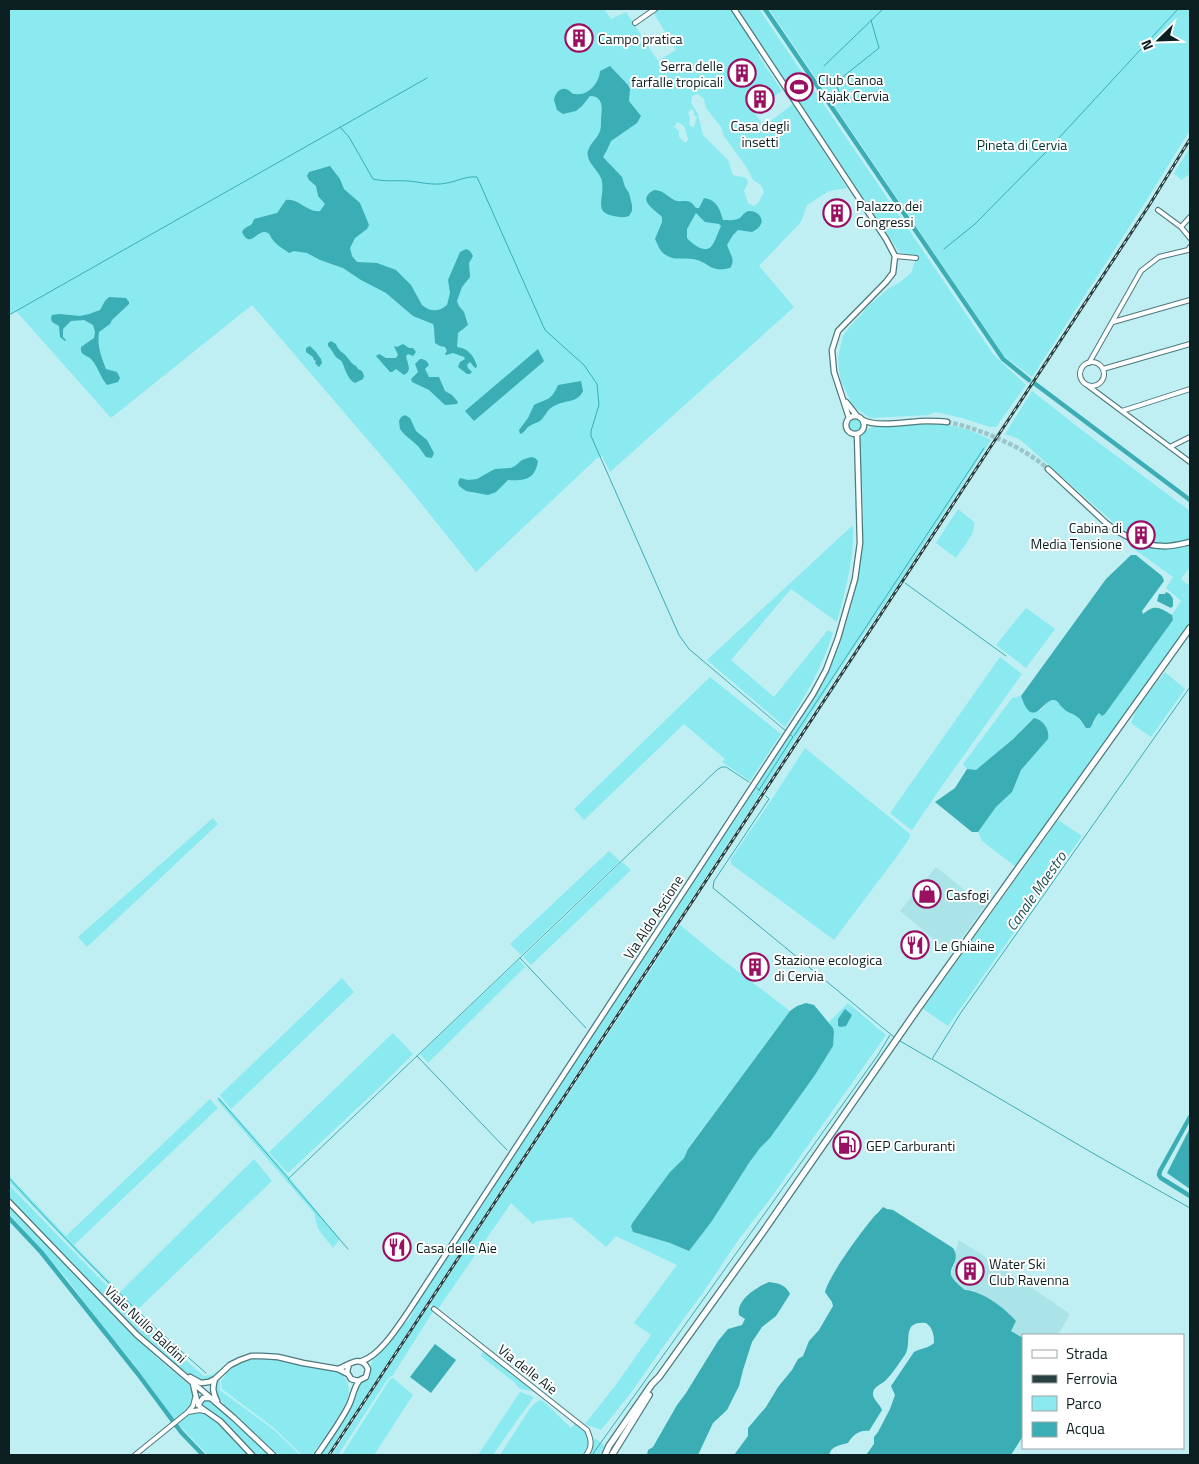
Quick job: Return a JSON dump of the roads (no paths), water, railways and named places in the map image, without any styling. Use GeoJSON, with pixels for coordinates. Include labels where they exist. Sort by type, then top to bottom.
{"type":"FeatureCollection","features":[{"type":"Feature","properties":{"kind":"main road"},"geometry":{"type":"LineString","coordinates":[[612,1455],[659,1377],[1190,628]]}},
{"type":"Feature","properties":{"kind":"main road"},"geometry":{"type":"LineString","coordinates":[[605,1455],[609,1446],[652,1384],[659,1377]]}},
{"type":"Feature","properties":{"kind":"street"},"geometry":{"type":"LineString","coordinates":[[635,23],[655,9]]}},
{"type":"Feature","properties":{"kind":"street"},"geometry":{"type":"LineString","coordinates":[[734,9],[866,206],[895,256],[893,273],[838,331],[832,350],[834,372],[849,418],[846,426],[850,433],[857,434],[877,424]]}},
{"type":"Feature","properties":{"kind":"street"},"geometry":{"type":"LineString","coordinates":[[1158,210],[1181,227],[1190,238]]}},
{"type":"Feature","properties":{"kind":"street"},"geometry":{"type":"LineString","coordinates":[[1181,227],[1190,217]]}},
{"type":"Feature","properties":{"kind":"street"},"geometry":{"type":"LineString","coordinates":[[1090,363],[1141,271],[1158,257],[1188,250],[1190,247]]}},
{"type":"Feature","properties":{"kind":"street"},"geometry":{"type":"LineString","coordinates":[[895,256],[916,258]]}},
{"type":"Feature","properties":{"kind":"street"},"geometry":{"type":"LineString","coordinates":[[1113,322],[1190,300]]}},
{"type":"Feature","properties":{"kind":"street"},"geometry":{"type":"LineString","coordinates":[[1102,369],[1190,344]]}},
{"type":"Feature","properties":{"kind":"street"},"geometry":{"type":"LineString","coordinates":[[1087,385],[1094,386],[1101,383],[1104,376],[1098,364],[1090,363],[1084,366],[1080,375],[1082,381],[1087,385],[1190,462]]}},
{"type":"Feature","properties":{"kind":"street"},"geometry":{"type":"LineString","coordinates":[[1122,411],[1190,389]]}},
{"type":"Feature","properties":{"kind":"street"},"geometry":{"type":"LineString","coordinates":[[841,394],[857,416],[868,423],[947,422]]}},
{"type":"Feature","properties":{"kind":"street"},"geometry":{"type":"LineString","coordinates":[[849,418],[857,416]]}},
{"type":"Feature","properties":{"kind":"street"},"geometry":{"type":"LineString","coordinates":[[863,420],[864,429]]}},
{"type":"Feature","properties":{"kind":"street","name":"Via Aldo Ascione"},"geometry":{"type":"LineString","coordinates":[[850,433],[855,442],[857,457]]}},
{"type":"Feature","properties":{"kind":"street","name":"Via Aldo Ascione"},"geometry":{"type":"LineString","coordinates":[[374,1355],[395,1331],[408,1312],[788,733],[826,670],[838,638],[855,579],[860,543],[857,434]]}},
{"type":"Feature","properties":{"kind":"street"},"geometry":{"type":"LineString","coordinates":[[1170,447],[1190,437]]}},
{"type":"Feature","properties":{"kind":"street"},"geometry":{"type":"LineString","coordinates":[[1048,470],[1117,531],[1156,546],[1190,542]]}},
{"type":"Feature","properties":{"kind":"street","name":"Viale Nullo Baldini"},"geometry":{"type":"LineString","coordinates":[[9,1202],[138,1335],[219,1404],[273,1455]]}},
{"type":"Feature","properties":{"kind":"street","name":"Via delle Aie"},"geometry":{"type":"LineString","coordinates":[[434,1309],[587,1430],[591,1439],[591,1446],[586,1455]]}},
{"type":"Feature","properties":{"kind":"street"},"geometry":{"type":"LineString","coordinates":[[180,1372],[201,1383],[215,1379],[230,1365],[252,1356],[278,1357],[338,1368],[356,1361],[362,1361],[374,1355]]}},
{"type":"Feature","properties":{"kind":"street"},"geometry":{"type":"LineString","coordinates":[[317,1455],[343,1417],[359,1381],[366,1377],[374,1355]]}},
{"type":"Feature","properties":{"kind":"street"},"geometry":{"type":"LineString","coordinates":[[362,1361],[368,1368]]}},
{"type":"Feature","properties":{"kind":"street"},"geometry":{"type":"LineString","coordinates":[[350,1364],[347,1369],[353,1392]]}},
{"type":"Feature","properties":{"kind":"street"},"geometry":{"type":"LineString","coordinates":[[338,1368],[353,1380],[359,1381]]}},
{"type":"Feature","properties":{"kind":"street"},"geometry":{"type":"LineString","coordinates":[[215,1379],[212,1386],[219,1404]]}},
{"type":"Feature","properties":{"kind":"street"},"geometry":{"type":"LineString","coordinates":[[193,1382],[196,1395],[193,1408]]}},
{"type":"Feature","properties":{"kind":"street"},"geometry":{"type":"LineString","coordinates":[[135,1455],[203,1398],[212,1398]]}},
{"type":"Feature","properties":{"kind":"street"},"geometry":{"type":"LineString","coordinates":[[193,1408],[205,1411],[220,1421],[252,1455]]}},
{"type":"Feature","properties":{"kind":"street"},"geometry":{"type":"LineString","coordinates":[[193,1408],[205,1411]]}},
{"type":"Feature","properties":{"kind":"street"},"geometry":{"type":"LineString","coordinates":[[601,1455],[609,1446]]}},
{"type":"Feature","properties":{"kind":"water"},"geometry":{"type":"Polygon","coordinates":[[[610,66],[628,85],[630,89],[629,101],[641,116],[637,123],[611,141],[603,157],[622,177],[629,193],[632,211],[629,216],[625,217],[607,214],[603,211],[601,207],[601,178],[588,158],[589,148],[600,130],[602,107],[600,101],[598,98],[590,96],[576,111],[563,114],[557,110],[554,100],[557,93],[563,89],[574,94],[589,91],[598,80],[600,71],[610,66]]]}},
{"type":"Feature","properties":{"kind":"water"},"geometry":{"type":"Polygon","coordinates":[[[330,166],[340,179],[344,189],[360,203],[369,225],[367,229],[355,238],[350,248],[352,256],[357,262],[377,263],[396,270],[411,285],[425,307],[431,310],[438,310],[447,305],[450,293],[448,280],[460,252],[466,249],[470,251],[473,256],[469,263],[470,277],[462,287],[457,301],[464,312],[468,325],[458,333],[457,347],[470,353],[474,359],[476,368],[470,362],[467,365],[472,372],[470,374],[467,374],[458,367],[460,362],[465,359],[464,357],[453,353],[446,355],[445,347],[435,343],[433,324],[413,316],[386,293],[343,268],[307,253],[294,251],[289,253],[276,244],[269,234],[265,232],[250,239],[245,237],[242,232],[252,224],[254,219],[277,213],[286,200],[295,201],[311,210],[320,211],[325,204],[318,196],[316,186],[307,176],[309,172],[330,166]]]}},
{"type":"Feature","properties":{"kind":"water"},"geometry":{"type":"Polygon","coordinates":[[[654,190],[658,190],[674,200],[687,201],[696,208],[699,208],[704,198],[715,203],[721,212],[723,220],[738,219],[745,212],[750,211],[759,215],[762,222],[752,232],[738,230],[733,235],[727,245],[732,260],[730,268],[714,268],[699,260],[690,258],[672,258],[662,252],[655,239],[662,222],[662,217],[648,204],[647,197],[654,190]],[[696,213],[687,229],[687,238],[696,246],[707,249],[713,244],[721,226],[705,222],[696,213]]]}},
{"type":"Feature","properties":{"kind":"water"},"geometry":{"type":"Polygon","coordinates":[[[109,297],[126,298],[129,304],[110,324],[99,332],[99,346],[106,369],[117,372],[120,378],[118,382],[107,385],[91,359],[81,352],[81,347],[94,338],[93,325],[84,320],[71,321],[63,329],[65,341],[60,337],[59,326],[52,322],[51,318],[52,315],[59,314],[80,316],[89,314],[100,310],[109,297]]]}},
{"type":"Feature","properties":{"kind":"water"},"geometry":{"type":"Polygon","coordinates":[[[331,341],[362,371],[363,379],[355,383],[350,379],[342,362],[328,346],[328,343],[331,341]]]}},
{"type":"Feature","properties":{"kind":"water"},"geometry":{"type":"Polygon","coordinates":[[[403,344],[413,348],[416,352],[413,356],[408,354],[406,356],[409,369],[404,375],[396,369],[390,372],[376,356],[379,354],[386,358],[396,358],[398,355],[394,346],[397,347],[403,344]]]}},
{"type":"Feature","properties":{"kind":"water"},"geometry":{"type":"Polygon","coordinates":[[[310,346],[321,359],[322,363],[319,367],[313,357],[306,352],[306,348],[310,346]]]}},
{"type":"Feature","properties":{"kind":"water"},"geometry":{"type":"Polygon","coordinates":[[[538,349],[544,361],[474,421],[465,411],[538,349]]]}},
{"type":"Feature","properties":{"kind":"water"},"geometry":{"type":"Polygon","coordinates":[[[420,359],[426,360],[429,365],[425,369],[429,377],[439,377],[445,391],[452,395],[458,402],[457,404],[445,405],[429,390],[412,382],[411,379],[418,372],[415,364],[420,359]]]}},
{"type":"Feature","properties":{"kind":"water"},"geometry":{"type":"Polygon","coordinates":[[[581,381],[583,391],[578,398],[553,406],[541,420],[520,434],[519,430],[528,418],[534,405],[551,397],[558,385],[581,381]]]}},
{"type":"Feature","properties":{"kind":"water"},"geometry":{"type":"Polygon","coordinates":[[[405,415],[410,418],[416,431],[427,440],[434,453],[432,458],[426,457],[418,446],[400,429],[399,421],[405,415]]]}},
{"type":"Feature","properties":{"kind":"water"},"geometry":{"type":"Polygon","coordinates":[[[531,457],[538,461],[537,467],[531,476],[519,480],[508,480],[496,492],[488,495],[466,491],[459,486],[460,478],[468,480],[477,479],[495,469],[511,468],[522,460],[531,457]]]}},
{"type":"Feature","properties":{"kind":"water"},"geometry":{"type":"Polygon","coordinates":[[[1131,555],[1136,555],[1162,576],[1164,581],[1142,611],[1143,614],[1157,608],[1172,615],[1173,620],[1105,714],[1102,716],[1099,713],[1090,728],[1086,728],[1078,717],[1066,711],[1054,700],[1034,713],[1030,712],[1021,696],[1106,579],[1131,555]]]}},
{"type":"Feature","properties":{"kind":"water"},"geometry":{"type":"Polygon","coordinates":[[[1166,592],[1173,599],[1173,606],[1171,608],[1157,601],[1159,594],[1165,594],[1166,592]]]}},
{"type":"Feature","properties":{"kind":"water"},"geometry":{"type":"Polygon","coordinates":[[[1034,718],[1045,726],[1048,732],[1048,739],[1021,770],[1012,792],[996,807],[978,832],[972,832],[935,802],[955,788],[967,769],[976,770],[1012,740],[1034,718]]]}},
{"type":"Feature","properties":{"kind":"water"},"geometry":{"type":"Polygon","coordinates":[[[806,1003],[814,1005],[833,1028],[833,1046],[815,1075],[770,1138],[749,1163],[712,1221],[689,1251],[633,1232],[631,1226],[633,1222],[670,1172],[684,1158],[688,1149],[790,1011],[806,1003]]]}},
{"type":"Feature","properties":{"kind":"water"},"geometry":{"type":"Polygon","coordinates":[[[845,1009],[852,1015],[846,1026],[841,1027],[838,1026],[838,1019],[845,1009]]]}},
{"type":"Feature","properties":{"kind":"water"},"geometry":{"type":"Polygon","coordinates":[[[1190,1128],[1190,1189],[1167,1173],[1190,1128]]]}},
{"type":"Feature","properties":{"kind":"water"},"geometry":{"type":"Polygon","coordinates":[[[883,1207],[893,1210],[953,1248],[956,1256],[951,1275],[955,1281],[965,1290],[979,1293],[993,1301],[1016,1321],[1011,1331],[1022,1337],[1022,1438],[1011,1455],[866,1455],[874,1444],[874,1437],[890,1409],[895,1395],[891,1386],[914,1352],[934,1343],[932,1329],[926,1323],[918,1323],[910,1329],[905,1355],[889,1377],[873,1391],[873,1395],[882,1410],[869,1431],[862,1431],[857,1434],[848,1443],[834,1448],[829,1455],[734,1455],[748,1436],[748,1428],[766,1407],[798,1359],[803,1356],[809,1341],[819,1330],[833,1306],[825,1292],[828,1284],[872,1219],[883,1207]]]}},
{"type":"Feature","properties":{"kind":"water"},"geometry":{"type":"Polygon","coordinates":[[[769,1282],[781,1285],[790,1294],[776,1316],[762,1327],[752,1342],[739,1386],[727,1410],[713,1423],[698,1455],[647,1455],[648,1450],[653,1447],[718,1341],[728,1329],[742,1325],[745,1319],[739,1315],[739,1309],[744,1299],[753,1291],[769,1282]]]}},
{"type":"Feature","properties":{"kind":"water"},"geometry":{"type":"Polygon","coordinates":[[[435,1344],[456,1360],[431,1393],[410,1377],[435,1344]]]}},
{"type":"Feature","properties":{"kind":"waterway"},"geometry":{"type":"LineString","coordinates":[[765,9],[1003,359],[1029,380]]}},
{"type":"Feature","properties":{"kind":"waterway"},"geometry":{"type":"LineString","coordinates":[[824,66],[883,9]]}},
{"type":"Feature","properties":{"kind":"waterway"},"geometry":{"type":"LineString","coordinates":[[944,249],[975,224],[1045,153],[1178,9]]}},
{"type":"Feature","properties":{"kind":"waterway"},"geometry":{"type":"LineString","coordinates":[[845,104],[835,83],[879,48],[871,20]]}},
{"type":"Feature","properties":{"kind":"waterway"},"geometry":{"type":"LineString","coordinates":[[9,315],[427,78]]}},
{"type":"Feature","properties":{"kind":"waterway"},"geometry":{"type":"LineString","coordinates":[[340,127],[349,137],[373,179],[437,184],[477,177],[545,330],[584,365],[597,384],[599,405],[591,436],[679,635],[689,649],[793,737],[759,790]]}},
{"type":"Feature","properties":{"kind":"waterway"},"geometry":{"type":"LineString","coordinates":[[1034,383],[1190,500]]}},
{"type":"Feature","properties":{"kind":"waterway"},"geometry":{"type":"LineString","coordinates":[[794,736],[984,448]]}},
{"type":"Feature","properties":{"kind":"waterway"},"geometry":{"type":"LineString","coordinates":[[905,583],[1006,656]]}},
{"type":"Feature","properties":{"kind":"waterway","name":"Canale Maestro"},"geometry":{"type":"LineString","coordinates":[[1190,687],[960,1014],[932,1059],[1190,1208]]}},
{"type":"Feature","properties":{"kind":"waterway"},"geometry":{"type":"LineString","coordinates":[[348,1249],[288,1179],[718,769],[726,767],[749,782]]}},
{"type":"Feature","properties":{"kind":"waterway"},"geometry":{"type":"LineString","coordinates":[[757,788],[760,791]]}},
{"type":"Feature","properties":{"kind":"waterway"},"geometry":{"type":"LineString","coordinates":[[766,796],[769,799],[714,881],[713,888],[894,1037]]}},
{"type":"Feature","properties":{"kind":"waterway"},"geometry":{"type":"LineString","coordinates":[[520,958],[586,1028]]}},
{"type":"Feature","properties":{"kind":"waterway"},"geometry":{"type":"LineString","coordinates":[[592,1455],[878,1055],[890,1035]]}},
{"type":"Feature","properties":{"kind":"waterway"},"geometry":{"type":"LineString","coordinates":[[900,1041],[931,1059]]}},
{"type":"Feature","properties":{"kind":"waterway"},"geometry":{"type":"LineString","coordinates":[[417,1056],[507,1150]]}},
{"type":"Feature","properties":{"kind":"waterway"},"geometry":{"type":"LineString","coordinates":[[219,1099],[288,1178]]}},
{"type":"Feature","properties":{"kind":"waterway"},"geometry":{"type":"LineString","coordinates":[[1190,1117],[1159,1175],[1190,1196]]}},
{"type":"Feature","properties":{"kind":"waterway"},"geometry":{"type":"LineString","coordinates":[[9,1178],[104,1278],[154,1327],[206,1373]]}},
{"type":"Feature","properties":{"kind":"waterway"},"geometry":{"type":"LineString","coordinates":[[9,1218],[41,1252],[138,1374],[181,1432],[203,1455]]}},
{"type":"Feature","properties":{"kind":"tunnel"},"geometry":{"type":"LineString","coordinates":[[947,422],[1001,439],[1027,453],[1048,469]]}},
{"type":"Feature","properties":{"kind":"railway"},"geometry":{"type":"LineString","coordinates":[[329,1455],[1150,204],[1190,139]]}},
{"type":"Feature","properties":{"kind":"place","name":"Campo pratica"},"geometry":{"type":"Point","coordinates":[579,38]}},
{"type":"Feature","properties":{"kind":"place","name":"Serra delle farfalle tropicali"},"geometry":{"type":"Point","coordinates":[742,73]}},
{"type":"Feature","properties":{"kind":"place","name":"Club Canoa Kajak Cervia"},"geometry":{"type":"Point","coordinates":[799,87]}},
{"type":"Feature","properties":{"kind":"place","name":"Casa degli insetti"},"geometry":{"type":"Point","coordinates":[760,99]}},
{"type":"Feature","properties":{"kind":"place","name":"Palazzo dei Congressi"},"geometry":{"type":"Point","coordinates":[837,213]}},
{"type":"Feature","properties":{"kind":"place","name":"Cabina di Media Tensione"},"geometry":{"type":"Point","coordinates":[1141,535]}},
{"type":"Feature","properties":{"kind":"place","name":"Casfogi"},"geometry":{"type":"Point","coordinates":[927,894]}},
{"type":"Feature","properties":{"kind":"place","name":"Le Ghiaine"},"geometry":{"type":"Point","coordinates":[915,945]}},
{"type":"Feature","properties":{"kind":"place","name":"Stazione ecologica di Cervia"},"geometry":{"type":"Point","coordinates":[755,967]}},
{"type":"Feature","properties":{"kind":"place","name":"GEP Carburanti"},"geometry":{"type":"Point","coordinates":[847,1145]}},
{"type":"Feature","properties":{"kind":"place","name":"Casa delle Aie"},"geometry":{"type":"Point","coordinates":[397,1247]}},
{"type":"Feature","properties":{"kind":"place","name":"Water Ski Club Ravenna"},"geometry":{"type":"Point","coordinates":[970,1271]}},
{"type":"Feature","properties":{"kind":"park label","name":"Pineta di Cervia"},"geometry":{"type":"Point","coordinates":[1022,144]}}]}
